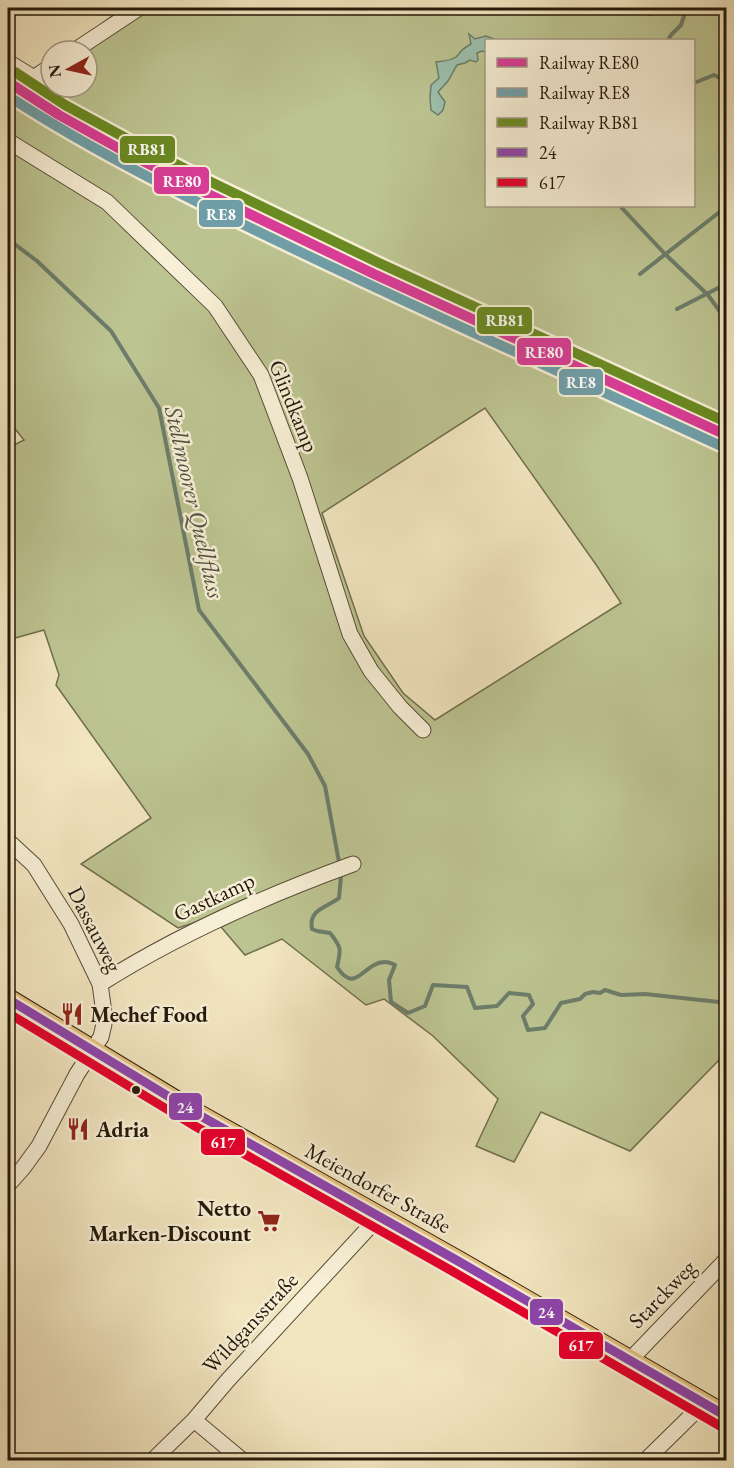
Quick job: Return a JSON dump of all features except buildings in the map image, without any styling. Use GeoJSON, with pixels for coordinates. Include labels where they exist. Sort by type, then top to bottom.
{"type":"FeatureCollection","features":[{"type":"Feature","properties":{"kind":"main road","name":"Meiendorfer Straße"},"geometry":{"type":"LineString","coordinates":[[8,999],[218,1126],[379,1215],[726,1416]]}},
{"type":"Feature","properties":{"kind":"street"},"geometry":{"type":"LineString","coordinates":[[92,39],[140,8]]}},
{"type":"Feature","properties":{"kind":"street"},"geometry":{"type":"LineString","coordinates":[[8,62],[34,78],[39,74]]}},
{"type":"Feature","properties":{"kind":"street","name":"Glindkamp"},"geometry":{"type":"LineString","coordinates":[[8,141],[108,202],[215,306],[261,375],[300,478],[350,634],[371,671],[400,707],[423,730]]}},
{"type":"Feature","properties":{"kind":"street","name":"Dassauweg"},"geometry":{"type":"LineString","coordinates":[[8,841],[34,864],[71,924],[100,984],[104,1013],[101,1037],[76,1074],[39,1146],[8,1185]]}},
{"type":"Feature","properties":{"kind":"street","name":"Gastkamp"},"geometry":{"type":"LineString","coordinates":[[100,984],[172,942],[298,884],[353,864]]}},
{"type":"Feature","properties":{"kind":"street","name":"Wildgansstraße"},"geometry":{"type":"LineString","coordinates":[[153,1461],[194,1420],[233,1374],[379,1215]]}},
{"type":"Feature","properties":{"kind":"street","name":"Starckweg"},"geometry":{"type":"LineString","coordinates":[[630,1360],[726,1260]]}},
{"type":"Feature","properties":{"kind":"street"},"geometry":{"type":"LineString","coordinates":[[646,1461],[704,1403]]}},
{"type":"Feature","properties":{"kind":"street"},"geometry":{"type":"LineString","coordinates":[[194,1420],[242,1461]]}},
{"type":"Feature","properties":{"kind":"shaded area"},"geometry":{"type":"Polygon","coordinates":[[[123,8],[726,8],[726,1050],[719,1060],[630,1151],[541,1112],[514,1162],[476,1146],[498,1099],[433,1036],[384,999],[366,1005],[282,939],[245,955],[221,927],[299,889],[178,928],[81,864],[151,818],[56,685],[59,675],[44,630],[8,640],[8,448],[24,440],[8,420],[8,71],[25,81],[39,71],[39,99],[99,99],[99,39],[81,39],[123,8]],[[485,408],[322,513],[364,636],[403,693],[435,720],[621,603],[485,408]]]}},
{"type":"Feature","properties":{"kind":"shaded area"},"geometry":{"type":"Polygon","coordinates":[[[469,34],[475,39],[486,36],[494,39],[485,39],[485,52],[477,53],[476,62],[470,60],[457,65],[448,81],[438,92],[445,102],[443,110],[438,115],[431,110],[430,98],[431,85],[439,78],[436,62],[456,57],[471,44],[469,34]]]}},
{"type":"Feature","properties":{"kind":"waterway"},"geometry":{"type":"LineString","coordinates":[[638,8],[649,14],[673,8]]}},
{"type":"Feature","properties":{"kind":"waterway"},"geometry":{"type":"LineString","coordinates":[[669,39],[681,25],[685,13],[682,8]]}},
{"type":"Feature","properties":{"kind":"waterway"},"geometry":{"type":"LineString","coordinates":[[695,83],[714,75],[726,81]]}},
{"type":"Feature","properties":{"kind":"waterway"},"geometry":{"type":"LineString","coordinates":[[621,207],[708,295],[726,320]]}},
{"type":"Feature","properties":{"kind":"waterway"},"geometry":{"type":"LineString","coordinates":[[640,274],[726,207]]}},
{"type":"Feature","properties":{"kind":"waterway","name":"Stellmoorer Quellfluss"},"geometry":{"type":"LineString","coordinates":[[8,239],[37,261],[111,331],[159,408],[199,610],[308,754],[325,786],[339,862]]}},
{"type":"Feature","properties":{"kind":"waterway"},"geometry":{"type":"LineString","coordinates":[[677,309],[726,284]]}},
{"type":"Feature","properties":{"kind":"waterway","name":"Stellmoorer Quellfluss"},"geometry":{"type":"LineString","coordinates":[[341,876],[339,898],[316,913],[313,917],[312,929],[330,933],[334,938],[340,949],[337,967],[349,978],[355,978],[377,963],[385,962],[395,965],[389,980],[391,1002],[408,1013],[425,1006],[433,985],[467,987],[475,1008],[497,1006],[509,993],[529,995],[533,1004],[523,1016],[528,1030],[545,1028],[561,1003],[580,999],[585,994],[600,993],[605,990],[621,995],[645,994],[719,1002],[726,999]]}},
{"type":"Feature","properties":{"kind":"rail line","name":"RB81"},"geometry":{"type":"LineString","coordinates":[[15,72],[65,105],[211,182],[379,263],[726,422]]}},
{"type":"Feature","properties":{"kind":"rail line","name":"RE80"},"geometry":{"type":"LineString","coordinates":[[8,82],[59,115],[206,193],[374,274],[726,435]]}},
{"type":"Feature","properties":{"kind":"rail line","name":"RE8"},"geometry":{"type":"LineString","coordinates":[[8,96],[112,158],[219,213],[721,446]]}},
{"type":"Feature","properties":{"kind":"transit line","name":"24"},"geometry":{"type":"LineString","coordinates":[[8,999],[199,1115],[726,1416]]}},
{"type":"Feature","properties":{"kind":"transit line","name":"617"},"geometry":{"type":"LineString","coordinates":[[8,1013],[193,1125],[720,1426]]}},
{"type":"Feature","properties":{"kind":"place","name":"Mechef Food"},"geometry":{"type":"Point","coordinates":[72,1014]}},
{"type":"Feature","properties":{"kind":"place","name":"Adria"},"geometry":{"type":"Point","coordinates":[78,1129]}},
{"type":"Feature","properties":{"kind":"place","name":"Netto Marken-Discount"},"geometry":{"type":"Point","coordinates":[269,1221]}}]}
